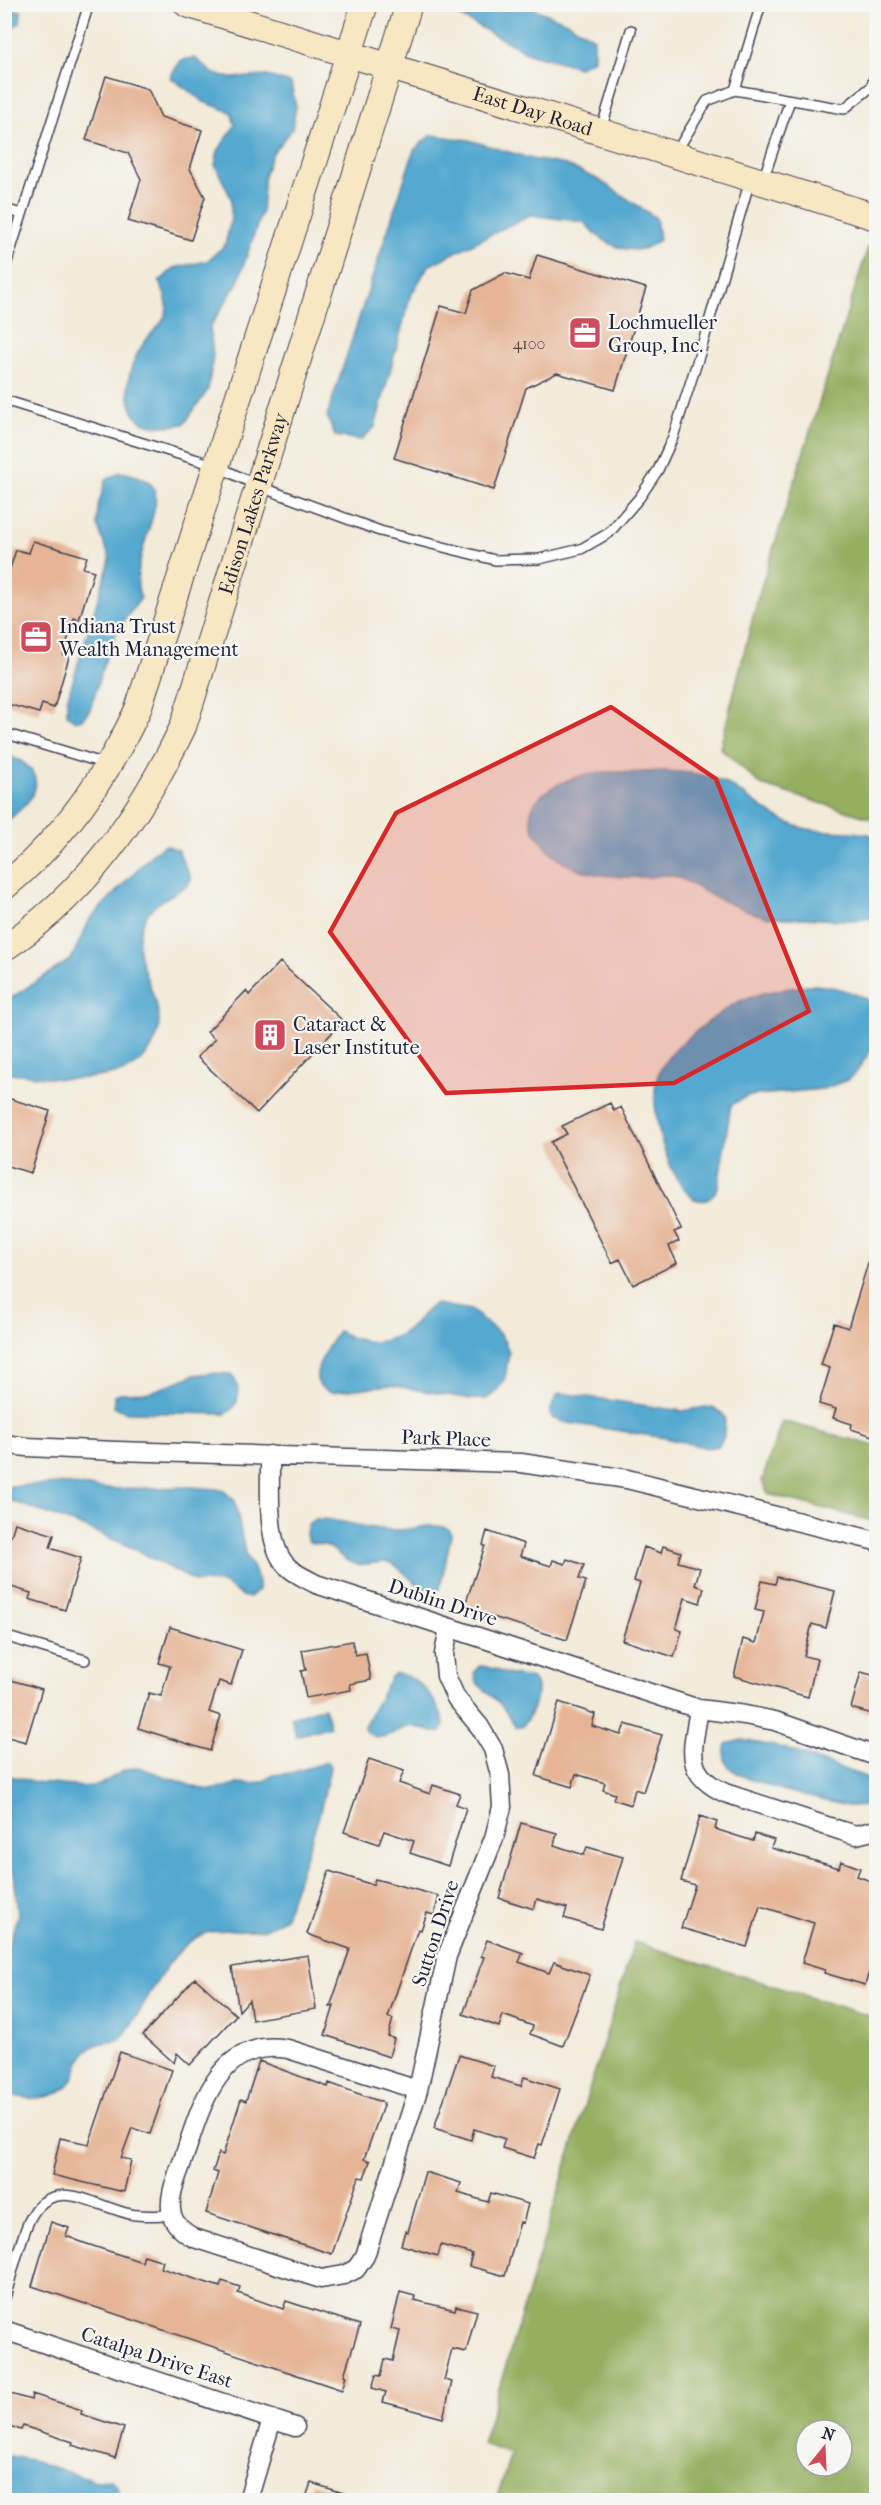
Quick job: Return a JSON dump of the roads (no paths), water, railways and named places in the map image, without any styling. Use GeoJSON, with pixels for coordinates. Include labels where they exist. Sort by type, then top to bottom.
{"type":"FeatureCollection","features":[{"type":"Feature","properties":{"kind":"street","name":"East Day Road"},"geometry":{"type":"LineString","coordinates":[[187,4],[876,218]]}},
{"type":"Feature","properties":{"kind":"street"},"geometry":{"type":"LineString","coordinates":[[4,887],[58,836],[93,792],[110,765],[150,680],[365,4]]}},
{"type":"Feature","properties":{"kind":"street","name":"Edison Lakes Parkway"},"geometry":{"type":"LineString","coordinates":[[4,948],[55,909],[103,858],[136,813],[169,756],[189,709],[409,4]]}},
{"type":"Feature","properties":{"kind":"street","name":"Park Place"},"geometry":{"type":"LineString","coordinates":[[4,1444],[71,1449],[479,1461],[575,1470],[677,1491],[876,1541]]}},
{"type":"Feature","properties":{"kind":"street","name":"Dublin Drive"},"geometry":{"type":"LineString","coordinates":[[270,1455],[272,1530],[276,1548],[287,1567],[316,1584],[699,1709],[775,1721],[876,1756]]}},
{"type":"Feature","properties":{"kind":"street","name":"Sutton Drive"},"geometry":{"type":"LineString","coordinates":[[172,2214],[178,2226],[194,2238],[321,2279],[332,2279],[344,2275],[356,2269],[361,2262],[418,2090],[447,1956],[494,1838],[502,1807],[500,1775],[493,1749],[480,1727],[456,1698],[446,1676],[444,1654],[449,1628]]}},
{"type":"Feature","properties":{"kind":"street"},"geometry":{"type":"LineString","coordinates":[[699,1709],[691,1755],[698,1773],[710,1786],[725,1793],[856,1835],[876,1830]]}},
{"type":"Feature","properties":{"kind":"street"},"geometry":{"type":"LineString","coordinates":[[172,2214],[174,2186],[204,2100],[216,2079],[241,2056],[257,2049],[273,2046],[418,2090]]}},
{"type":"Feature","properties":{"kind":"street","name":"Catalpa Drive East"},"geometry":{"type":"LineString","coordinates":[[4,2330],[295,2427]]}},
{"type":"Feature","properties":{"kind":"street"},"geometry":{"type":"LineString","coordinates":[[248,2500],[273,2420]]}},
{"type":"Feature","properties":{"kind":"lane"},"geometry":{"type":"LineString","coordinates":[[4,271],[89,4]]}},
{"type":"Feature","properties":{"kind":"lane"},"geometry":{"type":"LineString","coordinates":[[735,90],[761,4]]}},
{"type":"Feature","properties":{"kind":"lane"},"geometry":{"type":"LineString","coordinates":[[600,132],[631,30]]}},
{"type":"Feature","properties":{"kind":"lane"},"geometry":{"type":"LineString","coordinates":[[674,154],[707,101],[735,90],[844,109],[871,87],[876,73]]}},
{"type":"Feature","properties":{"kind":"lane"},"geometry":{"type":"LineString","coordinates":[[4,400],[217,466],[258,486],[372,528],[495,560],[538,559],[581,549],[609,533],[640,497],[658,470],[673,436],[756,180],[789,100]]}},
{"type":"Feature","properties":{"kind":"lane"},"geometry":{"type":"LineString","coordinates":[[4,209],[22,214]]}},
{"type":"Feature","properties":{"kind":"lane"},"geometry":{"type":"LineString","coordinates":[[4,733],[110,765]]}},
{"type":"Feature","properties":{"kind":"lane"},"geometry":{"type":"LineString","coordinates":[[4,1636],[86,1660]]}},
{"type":"Feature","properties":{"kind":"lane"},"geometry":{"type":"LineString","coordinates":[[4,2301],[30,2219],[44,2202],[55,2196],[80,2197],[128,2214],[172,2214]]}},
{"type":"Feature","properties":{"kind":"water"},"geometry":{"type":"Polygon","coordinates":[[[4,5],[21,11],[20,23],[14,26],[5,24],[4,5]]]}},
{"type":"Feature","properties":{"kind":"water"},"geometry":{"type":"Polygon","coordinates":[[[456,5],[525,5],[569,23],[594,38],[594,59],[579,67],[528,53],[454,13],[456,5]]]}},
{"type":"Feature","properties":{"kind":"water"},"geometry":{"type":"Polygon","coordinates":[[[195,58],[214,74],[231,78],[267,76],[291,83],[296,107],[292,129],[272,154],[264,176],[262,211],[238,282],[210,327],[213,356],[208,390],[184,424],[154,425],[135,416],[128,390],[130,372],[137,355],[149,336],[163,321],[166,313],[166,301],[159,282],[174,268],[207,261],[225,245],[231,219],[231,198],[215,165],[218,151],[235,125],[231,112],[204,102],[170,77],[181,60],[195,58]]]}},
{"type":"Feature","properties":{"kind":"water"},"geometry":{"type":"Polygon","coordinates":[[[431,135],[469,140],[532,159],[566,165],[599,180],[656,218],[659,240],[642,249],[625,249],[602,239],[584,222],[530,215],[428,266],[410,297],[375,427],[361,440],[335,436],[327,416],[414,150],[431,135]]]}},
{"type":"Feature","properties":{"kind":"water"},"geometry":{"type":"Polygon","coordinates":[[[120,472],[138,476],[147,481],[153,487],[156,496],[138,570],[141,598],[118,629],[103,666],[90,710],[82,719],[75,721],[67,715],[67,700],[110,559],[97,525],[98,506],[106,480],[120,472]]]}},
{"type":"Feature","properties":{"kind":"water"},"geometry":{"type":"Polygon","coordinates":[[[5,755],[27,766],[36,785],[30,799],[5,823],[5,755]]]}},
{"type":"Feature","properties":{"kind":"water"},"geometry":{"type":"Polygon","coordinates":[[[686,772],[723,782],[773,815],[799,827],[876,836],[876,918],[848,920],[768,917],[716,898],[672,876],[629,877],[587,872],[568,865],[556,857],[544,845],[533,828],[531,816],[534,805],[540,796],[562,783],[588,774],[686,772]]]}},
{"type":"Feature","properties":{"kind":"water"},"geometry":{"type":"Polygon","coordinates":[[[165,845],[178,850],[191,879],[188,885],[162,900],[143,922],[139,939],[140,956],[159,1020],[157,1036],[148,1053],[129,1069],[99,1077],[58,1079],[5,1073],[5,1002],[71,959],[90,919],[154,852],[165,845]]]}},
{"type":"Feature","properties":{"kind":"water"},"geometry":{"type":"Polygon","coordinates":[[[808,985],[843,990],[876,1005],[876,1042],[856,1073],[847,1080],[823,1089],[747,1096],[731,1105],[718,1187],[709,1199],[694,1199],[672,1170],[660,1135],[655,1100],[658,1074],[664,1063],[684,1041],[733,1005],[760,994],[808,985]]]}},
{"type":"Feature","properties":{"kind":"water"},"geometry":{"type":"Polygon","coordinates":[[[436,1304],[471,1310],[497,1331],[505,1342],[509,1352],[505,1379],[494,1394],[486,1399],[471,1399],[390,1385],[332,1392],[322,1388],[317,1374],[319,1364],[338,1331],[367,1341],[385,1340],[403,1333],[428,1308],[436,1304]]]}},
{"type":"Feature","properties":{"kind":"water"},"geometry":{"type":"Polygon","coordinates":[[[230,1374],[237,1384],[237,1401],[225,1414],[127,1412],[114,1407],[114,1395],[119,1393],[151,1392],[194,1375],[230,1374]]]}},
{"type":"Feature","properties":{"kind":"water"},"geometry":{"type":"Polygon","coordinates":[[[561,1393],[682,1411],[706,1407],[715,1409],[725,1418],[724,1436],[719,1446],[708,1448],[665,1438],[563,1422],[552,1418],[550,1412],[556,1396],[561,1393]]]}},
{"type":"Feature","properties":{"kind":"water"},"geometry":{"type":"Polygon","coordinates":[[[63,1484],[109,1489],[192,1487],[224,1491],[235,1501],[245,1553],[257,1577],[259,1590],[250,1597],[244,1597],[223,1583],[196,1582],[135,1549],[89,1529],[6,1499],[10,1486],[63,1484]]]}},
{"type":"Feature","properties":{"kind":"water"},"geometry":{"type":"Polygon","coordinates":[[[316,1519],[385,1530],[436,1526],[450,1530],[451,1535],[440,1589],[434,1591],[422,1587],[391,1563],[355,1564],[347,1561],[327,1546],[309,1542],[306,1534],[308,1524],[316,1519]]]}},
{"type":"Feature","properties":{"kind":"water"},"geometry":{"type":"Polygon","coordinates":[[[479,1666],[528,1678],[535,1683],[537,1695],[535,1702],[522,1727],[516,1727],[501,1705],[477,1683],[474,1673],[479,1666]]]}},
{"type":"Feature","properties":{"kind":"water"},"geometry":{"type":"Polygon","coordinates":[[[396,1674],[413,1679],[428,1692],[445,1726],[441,1732],[412,1726],[377,1737],[365,1731],[364,1726],[391,1677],[396,1674]]]}},
{"type":"Feature","properties":{"kind":"water"},"geometry":{"type":"Polygon","coordinates":[[[324,1707],[330,1726],[296,1736],[291,1717],[324,1707]]]}},
{"type":"Feature","properties":{"kind":"water"},"geometry":{"type":"Polygon","coordinates":[[[742,1740],[784,1748],[868,1778],[871,1780],[871,1797],[863,1806],[852,1807],[786,1791],[750,1779],[737,1773],[726,1764],[724,1753],[726,1744],[742,1740]]]}},
{"type":"Feature","properties":{"kind":"water"},"geometry":{"type":"Polygon","coordinates":[[[327,1762],[330,1768],[319,1816],[285,1917],[265,1928],[220,1930],[197,1937],[174,1957],[164,1970],[120,2040],[99,2044],[88,2050],[73,2079],[60,2092],[42,2098],[32,2098],[5,2092],[5,1957],[18,1914],[14,1874],[5,1848],[5,1775],[41,1783],[84,1787],[99,1785],[125,1770],[138,1767],[198,1788],[212,1790],[241,1783],[253,1784],[265,1781],[273,1775],[291,1773],[327,1762]]]}},
{"type":"Feature","properties":{"kind":"water"},"geometry":{"type":"Polygon","coordinates":[[[5,2455],[30,2460],[97,2481],[111,2480],[117,2486],[120,2500],[5,2500],[5,2455]]]}},
{"type":"Feature","properties":{"kind":"place","name":"Lochmueller Group, Inc."},"geometry":{"type":"Point","coordinates":[585,333]}},
{"type":"Feature","properties":{"kind":"place","name":"Indiana Trust Wealth Management"},"geometry":{"type":"Point","coordinates":[36,637]}},
{"type":"Feature","properties":{"kind":"place","name":"Cataract & Laser Institute"},"geometry":{"type":"Point","coordinates":[270,1035]}}]}
